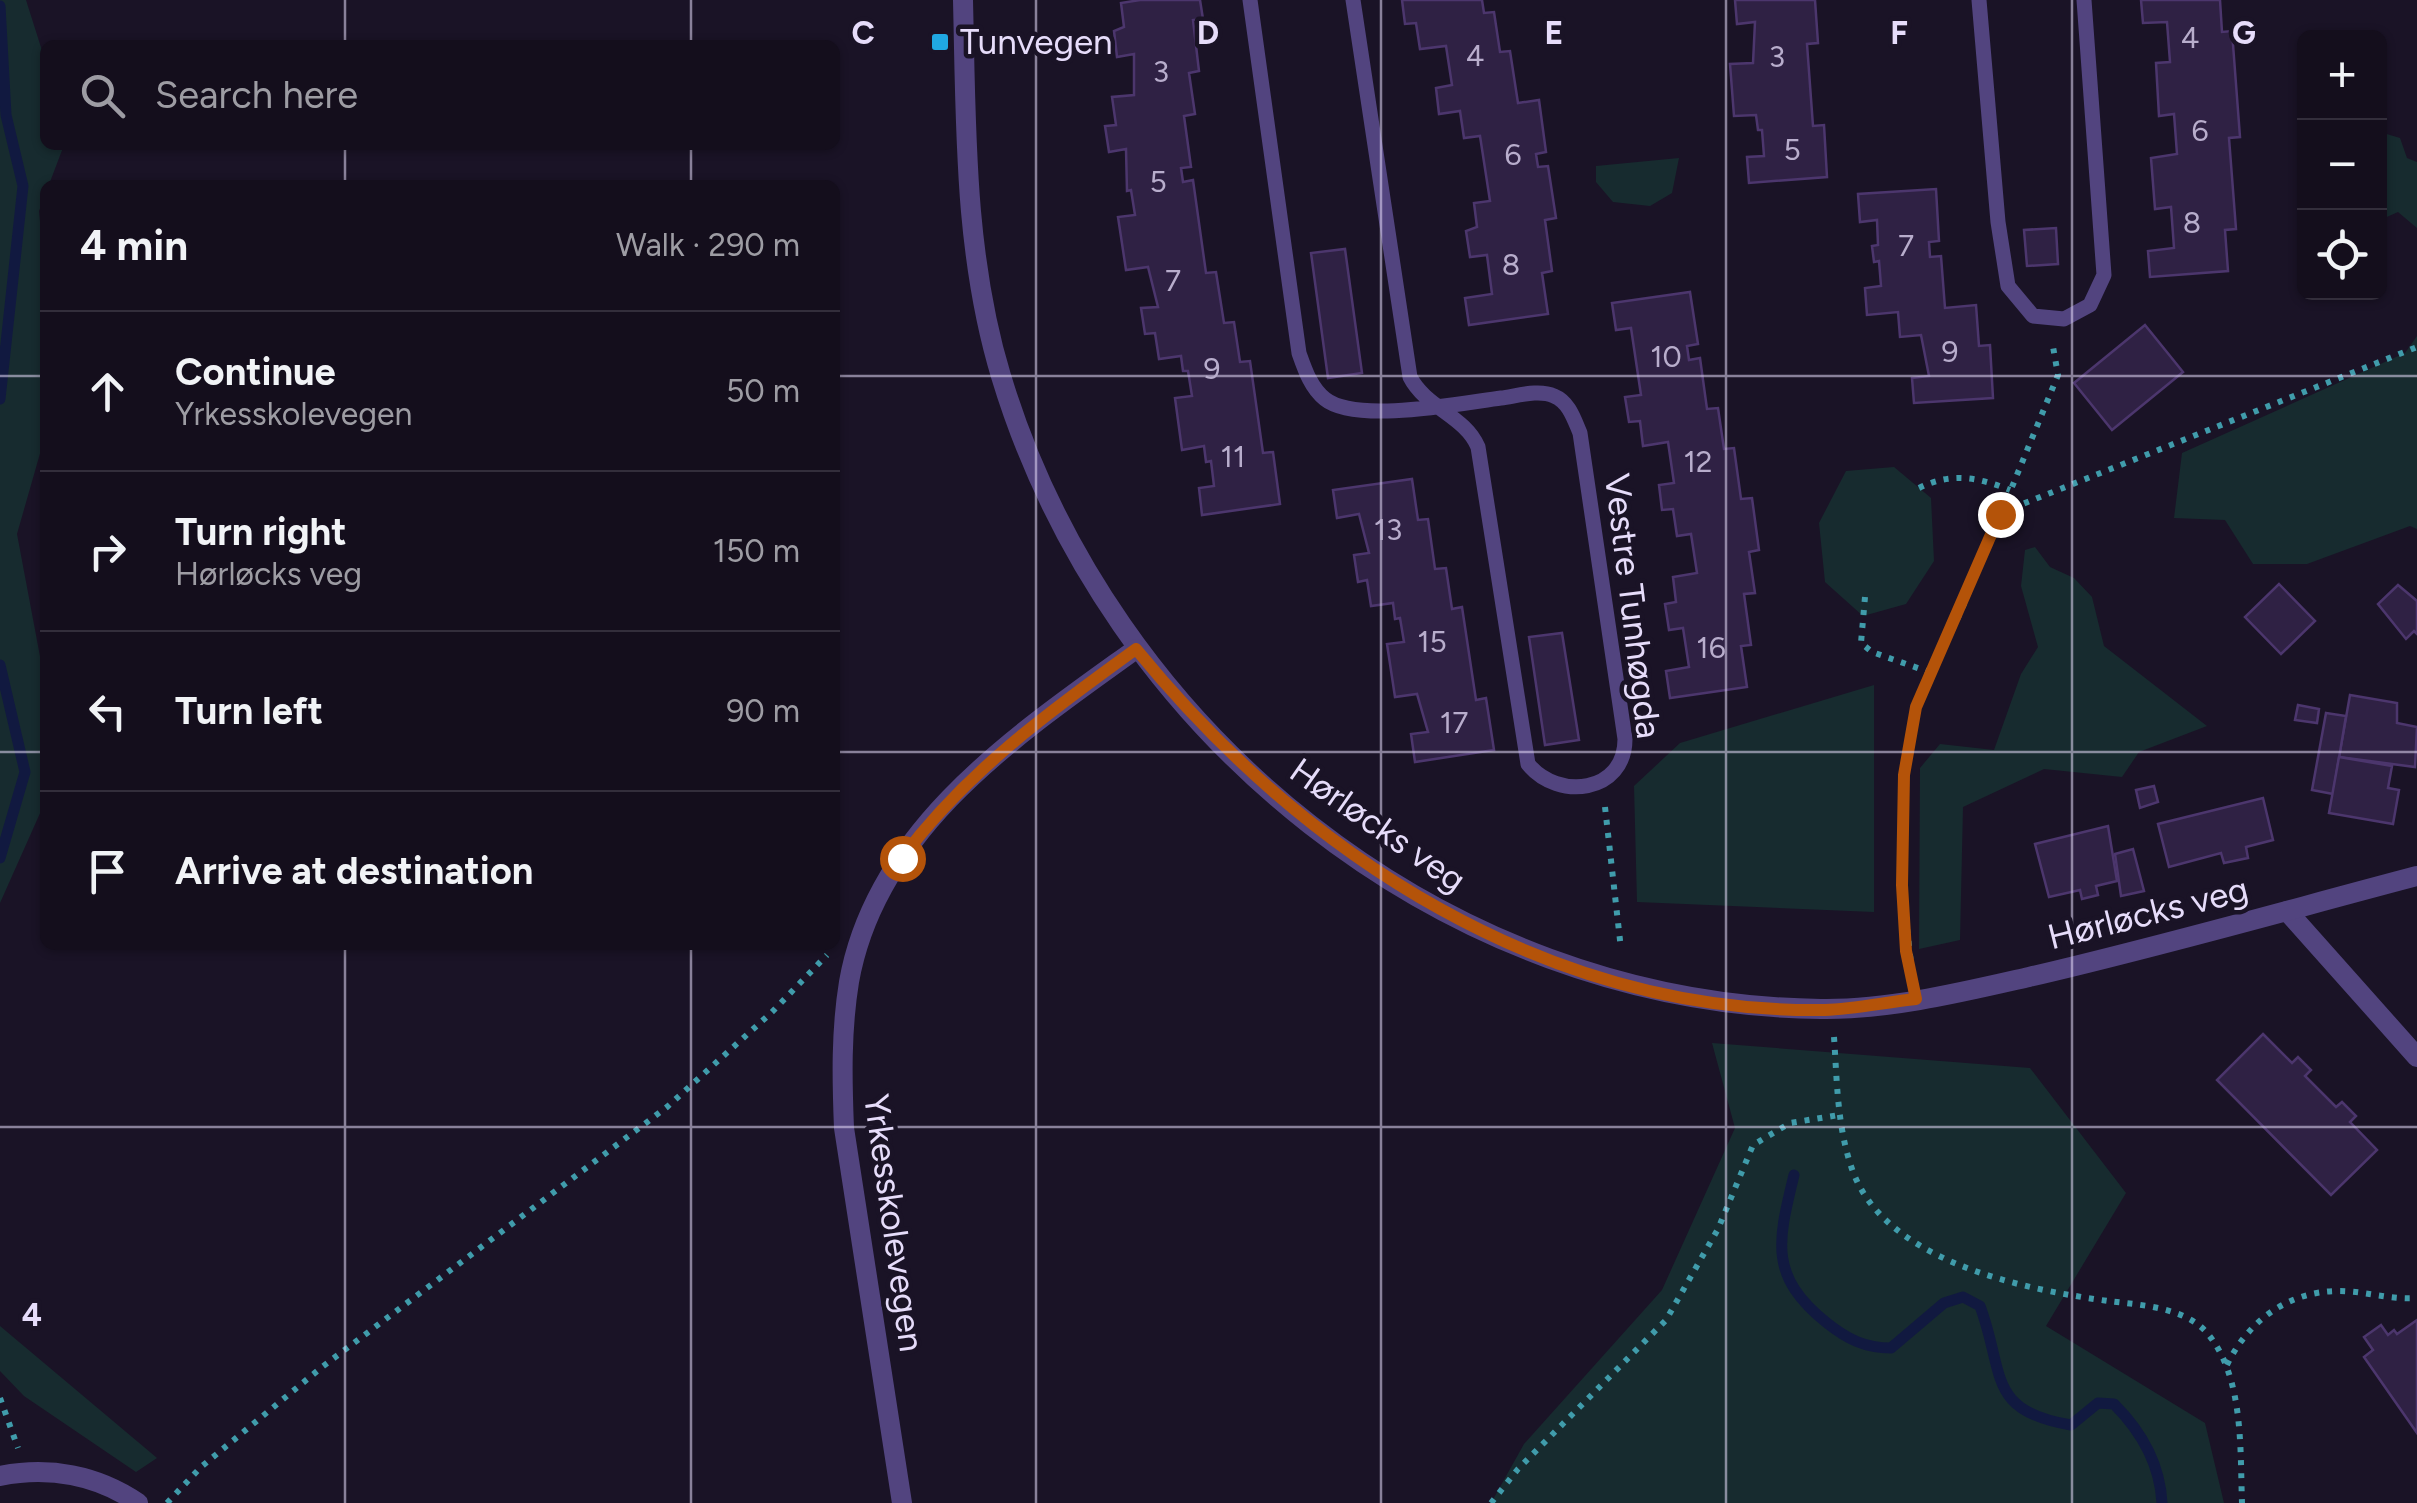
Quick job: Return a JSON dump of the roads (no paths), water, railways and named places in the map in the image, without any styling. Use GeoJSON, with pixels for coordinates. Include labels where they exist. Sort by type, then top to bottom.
{"type":"FeatureCollection","features":[{"type":"Feature","properties":{"kind":"street","name":"Hørløcks veg"},"geometry":{"type":"LineString","coordinates":[[963,0],[970,220],[1001,376],[1068,538],[1136,649],[1234,760],[1328,838],[1412,896],[1492,937],[1626,986],[1697,1001],[1827,1010],[1916,999],[2087,964],[2417,876]]}},
{"type":"Feature","properties":{"kind":"street","name":"Yrkesskolevegen"},"geometry":{"type":"LineString","coordinates":[[902,1503],[844,1128],[842,1065],[850,979],[877,902],[902,858],[934,815],[979,768],[1136,649]]}},
{"type":"Feature","properties":{"kind":"street"},"geometry":{"type":"LineString","coordinates":[[2287,911],[2417,1056]]}},
{"type":"Feature","properties":{"kind":"street"},"geometry":{"type":"LineString","coordinates":[[0,1476],[25,1471],[76,1475],[112,1485],[138,1503]]}},
{"type":"Feature","properties":{"kind":"lane","name":"Vestre Tunhøgda"},"geometry":{"type":"LineString","coordinates":[[1250,0],[1299,353],[1306,375],[1327,401],[1341,407],[1436,407],[1540,393],[1563,402],[1573,415],[1580,433],[1625,739],[1622,761],[1602,781],[1570,789],[1538,776],[1528,764],[1478,447],[1468,429],[1436,407],[1417,391],[1410,377],[1353,0]]}},
{"type":"Feature","properties":{"kind":"lane"},"geometry":{"type":"LineString","coordinates":[[1979,0],[2006,276],[2016,300],[2034,316],[2048,320],[2078,314],[2090,305],[2104,275],[2084,0]]}},
{"type":"Feature","properties":{"kind":"waterway"},"geometry":{"type":"LineString","coordinates":[[0,6],[6,115],[23,186],[0,399]]}},
{"type":"Feature","properties":{"kind":"waterway"},"geometry":{"type":"LineString","coordinates":[[0,665],[25,772],[0,858]]}},
{"type":"Feature","properties":{"kind":"waterway"},"geometry":{"type":"LineString","coordinates":[[1794,1175],[1784,1219],[1782,1256],[1795,1289],[1827,1323],[1857,1342],[1891,1348],[1944,1303],[1963,1297],[1980,1306],[1997,1369],[2011,1399],[2044,1419],[2071,1425],[2098,1403],[2114,1404],[2147,1449],[2162,1503]]}},
{"type":"Feature","properties":{"kind":"place","name":"Tunvegen"},"geometry":{"type":"Point","coordinates":[940,42]}}]}
